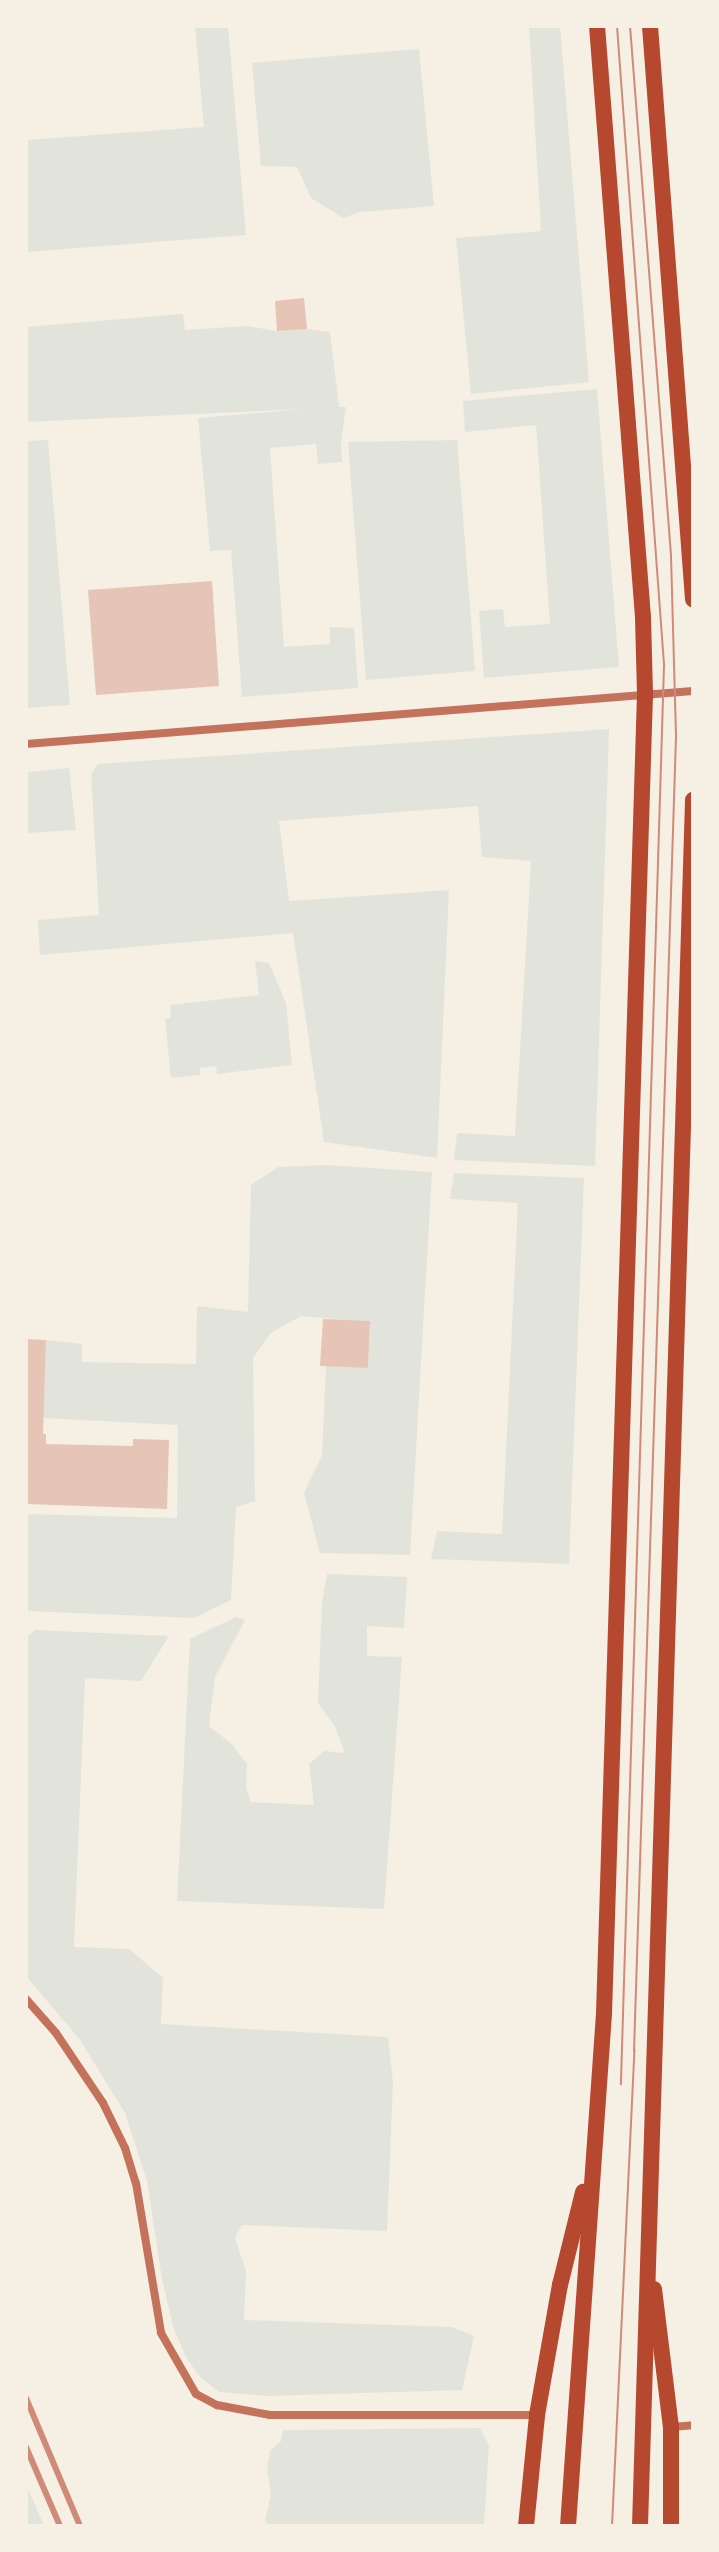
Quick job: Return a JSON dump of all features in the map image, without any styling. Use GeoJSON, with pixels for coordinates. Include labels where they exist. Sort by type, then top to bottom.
{"type":"FeatureCollection","features":[{"type":"Feature","properties":{"kind":"main road"},"geometry":{"type":"LineString","coordinates":[[568,2526],[604,2014],[645,694],[643,617],[597,26]]}},
{"type":"Feature","properties":{"kind":"main road"},"geometry":{"type":"LineString","coordinates":[[650,26],[693,599]]}},
{"type":"Feature","properties":{"kind":"main road"},"geometry":{"type":"LineString","coordinates":[[640,2526],[693,800]]}},
{"type":"Feature","properties":{"kind":"main road"},"geometry":{"type":"LineString","coordinates":[[526,2526],[537,2415],[560,2285],[592,2155]]}},
{"type":"Feature","properties":{"kind":"main road"},"geometry":{"type":"LineString","coordinates":[[649,2241],[671,2427],[671,2526]]}},
{"type":"Feature","properties":{"kind":"street"},"geometry":{"type":"LineString","coordinates":[[26,744],[693,691]]}},
{"type":"Feature","properties":{"kind":"street"},"geometry":{"type":"LineString","coordinates":[[26,1999],[56,2033],[95,2091],[125,2148],[136,2183],[161,2333],[177,2368],[196,2394],[217,2405],[270,2415],[537,2415]]}},
{"type":"Feature","properties":{"kind":"street"},"geometry":{"type":"LineString","coordinates":[[671,2427],[693,2425]]}},
{"type":"Feature","properties":{"kind":"shaded area"},"geometry":{"type":"Polygon","coordinates":[[[195,26],[228,26],[246,235],[26,252],[26,140],[204,127],[195,26]]]}},
{"type":"Feature","properties":{"kind":"shaded area"},"geometry":{"type":"Polygon","coordinates":[[[529,26],[560,26],[589,382],[471,394],[456,238],[541,231],[529,26]]]}},
{"type":"Feature","properties":{"kind":"shaded area"},"geometry":{"type":"Polygon","coordinates":[[[419,49],[434,206],[360,212],[343,218],[311,198],[297,167],[261,166],[252,63],[419,49]]]}},
{"type":"Feature","properties":{"kind":"shaded area"},"geometry":{"type":"Polygon","coordinates":[[[183,314],[185,330],[247,326],[277,331],[307,329],[330,332],[339,407],[346,407],[341,442],[342,462],[318,464],[316,444],[270,448],[284,647],[330,644],[330,627],[354,628],[358,688],[242,697],[231,550],[210,551],[198,418],[304,409],[26,422],[26,327],[183,314]]]}},
{"type":"Feature","properties":{"kind":"shaded area"},"geometry":{"type":"Polygon","coordinates":[[[597,389],[619,667],[484,678],[479,611],[503,609],[505,627],[550,624],[536,425],[465,432],[463,401],[597,389]]]}},
{"type":"Feature","properties":{"kind":"shaded area"},"geometry":{"type":"Polygon","coordinates":[[[48,440],[70,705],[26,708],[26,441],[48,440]]]}},
{"type":"Feature","properties":{"kind":"shaded area"},"geometry":{"type":"Polygon","coordinates":[[[457,440],[475,671],[366,680],[348,442],[457,440]]]}},
{"type":"Feature","properties":{"kind":"shaded area"},"geometry":{"type":"Polygon","coordinates":[[[609,729],[595,1166],[454,1160],[457,1133],[515,1136],[531,861],[482,857],[478,806],[279,821],[289,901],[449,890],[437,1158],[324,1142],[293,933],[40,955],[38,920],[99,915],[91,774],[98,764],[609,729]]]}},
{"type":"Feature","properties":{"kind":"shaded area"},"geometry":{"type":"Polygon","coordinates":[[[69,768],[76,830],[26,833],[26,772],[69,768]]]}},
{"type":"Feature","properties":{"kind":"shaded area"},"geometry":{"type":"Polygon","coordinates":[[[255,961],[269,963],[286,1003],[292,1065],[217,1074],[216,1066],[200,1068],[200,1075],[171,1078],[165,1019],[171,1018],[170,1005],[259,995],[255,961]]]}},
{"type":"Feature","properties":{"kind":"shaded area"},"geometry":{"type":"Polygon","coordinates":[[[325,1165],[432,1172],[410,1555],[320,1553],[304,1493],[322,1455],[326,1366],[368,1368],[370,1322],[301,1316],[271,1333],[253,1358],[255,1501],[236,1507],[231,1600],[194,1618],[26,1611],[26,1514],[177,1518],[178,1425],[43,1418],[46,1340],[82,1344],[82,1362],[196,1364],[197,1306],[248,1312],[251,1185],[278,1167],[325,1165]]]}},
{"type":"Feature","properties":{"kind":"shaded area"},"geometry":{"type":"Polygon","coordinates":[[[454,1173],[584,1178],[569,1564],[431,1559],[437,1531],[502,1534],[518,1203],[450,1199],[454,1173]]]}},
{"type":"Feature","properties":{"kind":"shaded area"},"geometry":{"type":"Polygon","coordinates":[[[327,1574],[407,1577],[404,1628],[367,1626],[367,1656],[402,1657],[384,1909],[177,1901],[190,1639],[236,1617],[245,1620],[215,1677],[209,1726],[232,1744],[247,1764],[246,1788],[251,1802],[314,1805],[309,1764],[324,1751],[345,1753],[335,1727],[318,1703],[322,1603],[327,1574]]]}},
{"type":"Feature","properties":{"kind":"shaded area"},"geometry":{"type":"Polygon","coordinates":[[[35,1630],[169,1636],[141,1681],[85,1678],[74,1947],[129,1949],[163,1978],[161,2024],[388,2037],[393,2082],[387,2231],[242,2225],[235,2238],[246,2271],[244,2320],[452,2327],[474,2336],[462,2390],[267,2396],[219,2392],[201,2378],[187,2359],[174,2330],[162,2279],[147,2181],[125,2113],[80,2040],[26,1976],[26,1638],[35,1630]]]}},
{"type":"Feature","properties":{"kind":"shaded area"},"geometry":{"type":"Polygon","coordinates":[[[480,2428],[489,2446],[484,2526],[271,2526],[265,2522],[271,2493],[267,2469],[270,2451],[281,2441],[283,2430],[480,2428]]]}},
{"type":"Feature","properties":{"kind":"shaded area"},"geometry":{"type":"Polygon","coordinates":[[[26,2484],[44,2526],[26,2526],[26,2484]]]}},
{"type":"Feature","properties":{"kind":"building"},"geometry":{"type":"Polygon","coordinates":[[[304,298],[307,329],[277,331],[275,301],[304,298]]]}},
{"type":"Feature","properties":{"kind":"building"},"geometry":{"type":"Polygon","coordinates":[[[212,581],[219,686],[96,695],[88,590],[212,581]]]}},
{"type":"Feature","properties":{"kind":"building"},"geometry":{"type":"Polygon","coordinates":[[[323,1319],[370,1321],[368,1368],[320,1366],[323,1319]]]}},
{"type":"Feature","properties":{"kind":"building"},"geometry":{"type":"Polygon","coordinates":[[[26,1339],[46,1340],[43,1434],[46,1434],[46,1444],[133,1446],[133,1439],[169,1440],[167,1509],[26,1504],[26,1339]]]}},
{"type":"Feature","properties":{"kind":"tram line"},"geometry":{"type":"LineString","coordinates":[[617,26],[664,665],[621,2084]]}},
{"type":"Feature","properties":{"kind":"tram line"},"geometry":{"type":"LineString","coordinates":[[612,2526],[634,2051],[676,735],[671,555],[630,26]]}},
{"type":"Feature","properties":{"kind":"railway"},"geometry":{"type":"LineString","coordinates":[[26,2398],[80,2526]]}},
{"type":"Feature","properties":{"kind":"railway"},"geometry":{"type":"LineString","coordinates":[[26,2447],[60,2526]]}}]}
